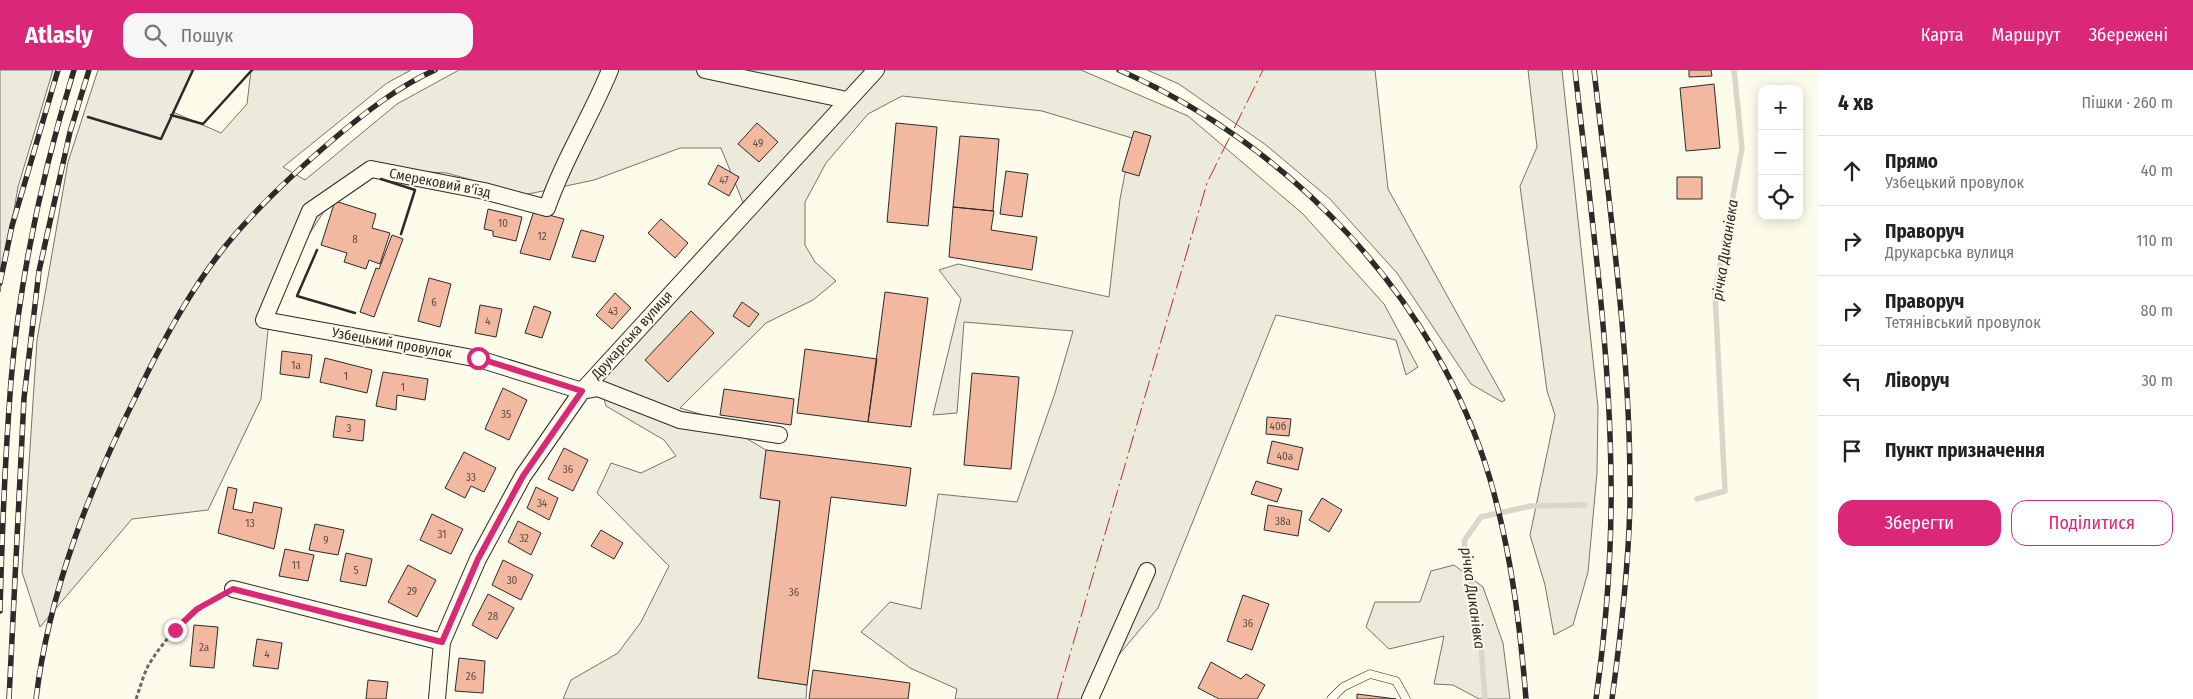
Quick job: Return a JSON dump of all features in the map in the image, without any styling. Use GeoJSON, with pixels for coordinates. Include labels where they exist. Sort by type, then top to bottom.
{"type":"FeatureCollection","features":[{"type":"Feature","properties":{"kind":"street","name":"Смерековий в'їзд"},"geometry":{"type":"LineString","coordinates":[[264,320],[310,211],[371,169],[484,191],[547,208],[558,176],[594,109],[610,70]]}},
{"type":"Feature","properties":{"kind":"street"},"geometry":{"type":"LineString","coordinates":[[705,70],[847,100]]}},
{"type":"Feature","properties":{"kind":"street","name":"Друкарська вулиця"},"geometry":{"type":"LineString","coordinates":[[437,699],[442,642],[478,559],[523,476],[582,391],[876,70]]}},
{"type":"Feature","properties":{"kind":"street","name":"Узбецький провулок"},"geometry":{"type":"LineString","coordinates":[[264,320],[478,358],[582,391],[598,388],[680,420],[779,435]]}},
{"type":"Feature","properties":{"kind":"street"},"geometry":{"type":"LineString","coordinates":[[1090,699],[1147,571]]}},
{"type":"Feature","properties":{"kind":"street"},"geometry":{"type":"LineString","coordinates":[[233,589],[442,642]]}},
{"type":"Feature","properties":{"kind":"lane"},"geometry":{"type":"LineString","coordinates":[[1331,699],[1342,687],[1370,674],[1396,681],[1406,699]]}},
{"type":"Feature","properties":{"kind":"path"},"geometry":{"type":"LineString","coordinates":[[136,699],[148,666],[175,630],[197,609],[233,589]]}},
{"type":"Feature","properties":{"kind":"shaded area"},"geometry":{"type":"Polygon","coordinates":[[[0,70],[53,70],[18,187],[0,292],[0,70]]]}},
{"type":"Feature","properties":{"kind":"shaded area"},"geometry":{"type":"Polygon","coordinates":[[[98,70],[193,70],[173,112],[221,133],[247,104],[251,70],[411,70],[387,83],[283,167],[305,180],[397,104],[459,70],[1081,70],[1188,116],[1303,214],[1384,304],[1418,367],[1406,375],[1396,340],[1276,315],[1158,608],[1082,699],[955,699],[957,689],[910,668],[861,632],[890,602],[921,609],[938,494],[1017,502],[1055,393],[1073,331],[964,322],[957,413],[933,415],[961,299],[939,270],[958,264],[1109,297],[1120,199],[1132,138],[1042,111],[902,96],[868,114],[826,163],[805,202],[805,245],[815,262],[836,281],[813,300],[766,323],[680,408],[710,417],[766,450],[780,501],[758,678],[807,685],[806,699],[563,699],[571,680],[618,653],[641,622],[669,566],[597,493],[611,463],[641,473],[676,456],[664,440],[606,406],[597,374],[746,210],[721,148],[680,148],[594,180],[524,195],[447,173],[371,169],[334,196],[284,273],[264,320],[268,330],[261,399],[208,510],[132,519],[40,627],[22,572],[37,340],[68,162],[98,70]]]}},
{"type":"Feature","properties":{"kind":"shaded area"},"geometry":{"type":"Polygon","coordinates":[[[1147,70],[1375,70],[1388,189],[1505,400],[1502,402],[1471,384],[1397,273],[1330,199],[1266,145],[1179,84],[1147,70]]]}},
{"type":"Feature","properties":{"kind":"shaded area"},"geometry":{"type":"Polygon","coordinates":[[[1528,70],[1562,70],[1598,407],[1597,473],[1588,572],[1573,625],[1554,635],[1545,585],[1530,535],[1555,415],[1547,391],[1520,186],[1537,147],[1528,70]]]}},
{"type":"Feature","properties":{"kind":"shaded area"},"geometry":{"type":"Polygon","coordinates":[[[1454,565],[1483,587],[1503,643],[1510,699],[1479,699],[1453,685],[1434,684],[1444,636],[1389,649],[1366,627],[1375,602],[1420,602],[1431,571],[1454,565]]]}},
{"type":"Feature","properties":{"kind":"building"},"geometry":{"type":"Polygon","coordinates":[[[1689,70],[1711,70],[1712,76],[1689,77],[1689,70]]]}},
{"type":"Feature","properties":{"kind":"building"},"geometry":{"type":"Polygon","coordinates":[[[1714,84],[1720,148],[1686,151],[1680,88],[1714,84]]]}},
{"type":"Feature","properties":{"kind":"building"},"geometry":{"type":"Polygon","coordinates":[[[757,123],[778,142],[759,162],[738,144],[757,123]]]}},
{"type":"Feature","properties":{"kind":"building"},"geometry":{"type":"Polygon","coordinates":[[[896,123],[937,127],[928,226],[887,222],[896,123]]]}},
{"type":"Feature","properties":{"kind":"building"},"geometry":{"type":"Polygon","coordinates":[[[1134,131],[1151,136],[1139,176],[1122,171],[1134,131]]]}},
{"type":"Feature","properties":{"kind":"building"},"geometry":{"type":"Polygon","coordinates":[[[960,136],[999,139],[993,211],[953,207],[960,136]]]}},
{"type":"Feature","properties":{"kind":"building"},"geometry":{"type":"Polygon","coordinates":[[[718,165],[739,177],[729,196],[708,184],[718,165]]]}},
{"type":"Feature","properties":{"kind":"building"},"geometry":{"type":"Polygon","coordinates":[[[1006,171],[1028,174],[1022,217],[1000,214],[1006,171]]]}},
{"type":"Feature","properties":{"kind":"building"},"geometry":{"type":"Polygon","coordinates":[[[1677,177],[1702,177],[1702,199],[1677,199],[1677,177]]]}},
{"type":"Feature","properties":{"kind":"building"},"geometry":{"type":"Polygon","coordinates":[[[335,201],[376,214],[372,228],[390,233],[380,264],[369,260],[366,269],[344,262],[347,253],[321,245],[335,201]]]}},
{"type":"Feature","properties":{"kind":"building"},"geometry":{"type":"Polygon","coordinates":[[[953,207],[994,211],[991,230],[1037,237],[1032,270],[949,257],[953,207]]]}},
{"type":"Feature","properties":{"kind":"building"},"geometry":{"type":"Polygon","coordinates":[[[488,209],[522,217],[516,241],[493,236],[493,231],[484,229],[488,209]]]}},
{"type":"Feature","properties":{"kind":"building"},"geometry":{"type":"Polygon","coordinates":[[[534,211],[564,219],[550,260],[520,253],[534,211]]]}},
{"type":"Feature","properties":{"kind":"building"},"geometry":{"type":"Polygon","coordinates":[[[661,219],[688,243],[675,258],[648,233],[661,219]]]}},
{"type":"Feature","properties":{"kind":"building"},"geometry":{"type":"Polygon","coordinates":[[[581,230],[604,236],[595,262],[572,257],[581,230]]]}},
{"type":"Feature","properties":{"kind":"building"},"geometry":{"type":"Polygon","coordinates":[[[392,235],[403,239],[374,317],[360,312],[376,268],[379,269],[392,235]]]}},
{"type":"Feature","properties":{"kind":"building"},"geometry":{"type":"Polygon","coordinates":[[[429,278],[451,284],[440,327],[418,321],[429,278]]]}},
{"type":"Feature","properties":{"kind":"building"},"geometry":{"type":"Polygon","coordinates":[[[885,292],[928,298],[911,427],[868,422],[885,292]]]}},
{"type":"Feature","properties":{"kind":"building"},"geometry":{"type":"Polygon","coordinates":[[[615,293],[631,308],[612,329],[596,315],[615,293]]]}},
{"type":"Feature","properties":{"kind":"building"},"geometry":{"type":"Polygon","coordinates":[[[742,302],[759,314],[749,327],[733,316],[742,302]]]}},
{"type":"Feature","properties":{"kind":"building"},"geometry":{"type":"Polygon","coordinates":[[[480,305],[502,309],[496,337],[475,333],[480,305]]]}},
{"type":"Feature","properties":{"kind":"building"},"geometry":{"type":"Polygon","coordinates":[[[534,306],[551,312],[542,338],[525,333],[534,306]]]}},
{"type":"Feature","properties":{"kind":"building"},"geometry":{"type":"Polygon","coordinates":[[[691,311],[714,333],[668,382],[645,360],[691,311]]]}},
{"type":"Feature","properties":{"kind":"building"},"geometry":{"type":"Polygon","coordinates":[[[805,349],[877,359],[868,422],[797,413],[805,349]]]}},
{"type":"Feature","properties":{"kind":"building"},"geometry":{"type":"Polygon","coordinates":[[[282,351],[312,355],[309,378],[280,374],[282,351]]]}},
{"type":"Feature","properties":{"kind":"building"},"geometry":{"type":"Polygon","coordinates":[[[325,358],[372,370],[367,393],[320,382],[325,358]]]}},
{"type":"Feature","properties":{"kind":"building"},"geometry":{"type":"Polygon","coordinates":[[[383,372],[428,379],[425,400],[397,395],[396,410],[376,406],[383,372]]]}},
{"type":"Feature","properties":{"kind":"building"},"geometry":{"type":"Polygon","coordinates":[[[972,373],[1019,377],[1011,469],[964,465],[972,373]]]}},
{"type":"Feature","properties":{"kind":"building"},"geometry":{"type":"Polygon","coordinates":[[[503,388],[527,400],[509,440],[485,429],[503,388]]]}},
{"type":"Feature","properties":{"kind":"building"},"geometry":{"type":"Polygon","coordinates":[[[724,389],[794,399],[791,425],[720,415],[724,389]]]}},
{"type":"Feature","properties":{"kind":"building"},"geometry":{"type":"Polygon","coordinates":[[[336,416],[365,420],[363,441],[333,437],[336,416]]]}},
{"type":"Feature","properties":{"kind":"building"},"geometry":{"type":"Polygon","coordinates":[[[1267,417],[1291,419],[1289,436],[1266,434],[1267,417]]]}},
{"type":"Feature","properties":{"kind":"building"},"geometry":{"type":"Polygon","coordinates":[[[1272,441],[1303,448],[1298,470],[1267,463],[1272,441]]]}},
{"type":"Feature","properties":{"kind":"building"},"geometry":{"type":"Polygon","coordinates":[[[564,448],[588,460],[573,491],[548,479],[564,448]]]}},
{"type":"Feature","properties":{"kind":"building"},"geometry":{"type":"Polygon","coordinates":[[[766,450],[911,468],[906,506],[831,497],[807,685],[758,678],[780,501],[760,498],[766,450]]]}},
{"type":"Feature","properties":{"kind":"building"},"geometry":{"type":"Polygon","coordinates":[[[464,452],[496,468],[484,492],[471,486],[465,498],[445,488],[464,452]]]}},
{"type":"Feature","properties":{"kind":"building"},"geometry":{"type":"Polygon","coordinates":[[[1256,481],[1282,489],[1277,502],[1251,494],[1256,481]]]}},
{"type":"Feature","properties":{"kind":"building"},"geometry":{"type":"Polygon","coordinates":[[[228,487],[237,489],[233,509],[252,513],[254,502],[282,508],[274,549],[218,533],[228,487]]]}},
{"type":"Feature","properties":{"kind":"building"},"geometry":{"type":"Polygon","coordinates":[[[536,487],[558,498],[549,520],[527,508],[536,487]]]}},
{"type":"Feature","properties":{"kind":"building"},"geometry":{"type":"Polygon","coordinates":[[[1322,498],[1342,510],[1329,532],[1309,520],[1322,498]]]}},
{"type":"Feature","properties":{"kind":"building"},"geometry":{"type":"Polygon","coordinates":[[[1268,505],[1302,511],[1298,536],[1264,530],[1268,505]]]}},
{"type":"Feature","properties":{"kind":"building"},"geometry":{"type":"Polygon","coordinates":[[[432,514],[463,529],[451,554],[420,540],[432,514]]]}},
{"type":"Feature","properties":{"kind":"building"},"geometry":{"type":"Polygon","coordinates":[[[518,521],[541,533],[531,555],[508,542],[518,521]]]}},
{"type":"Feature","properties":{"kind":"building"},"geometry":{"type":"Polygon","coordinates":[[[315,524],[344,530],[338,555],[309,550],[315,524]]]}},
{"type":"Feature","properties":{"kind":"building"},"geometry":{"type":"Polygon","coordinates":[[[601,530],[623,543],[614,559],[591,546],[601,530]]]}},
{"type":"Feature","properties":{"kind":"building"},"geometry":{"type":"Polygon","coordinates":[[[285,549],[314,555],[308,581],[279,576],[285,549]]]}},
{"type":"Feature","properties":{"kind":"building"},"geometry":{"type":"Polygon","coordinates":[[[346,553],[372,559],[366,586],[340,581],[346,553]]]}},
{"type":"Feature","properties":{"kind":"building"},"geometry":{"type":"Polygon","coordinates":[[[503,560],[533,575],[521,600],[492,585],[503,560]]]}},
{"type":"Feature","properties":{"kind":"building"},"geometry":{"type":"Polygon","coordinates":[[[408,565],[436,580],[417,617],[388,602],[408,565]]]}},
{"type":"Feature","properties":{"kind":"building"},"geometry":{"type":"Polygon","coordinates":[[[488,594],[514,608],[497,639],[472,625],[488,594]]]}},
{"type":"Feature","properties":{"kind":"building"},"geometry":{"type":"Polygon","coordinates":[[[1243,595],[1269,604],[1252,650],[1227,641],[1243,595]]]}},
{"type":"Feature","properties":{"kind":"building"},"geometry":{"type":"Polygon","coordinates":[[[194,625],[218,627],[214,668],[190,666],[194,625]]]}},
{"type":"Feature","properties":{"kind":"building"},"geometry":{"type":"Polygon","coordinates":[[[257,639],[282,643],[278,669],[253,666],[257,639]]]}},
{"type":"Feature","properties":{"kind":"building"},"geometry":{"type":"Polygon","coordinates":[[[459,658],[485,661],[483,693],[455,691],[459,658]]]}},
{"type":"Feature","properties":{"kind":"building"},"geometry":{"type":"Polygon","coordinates":[[[1211,662],[1241,679],[1246,674],[1265,685],[1257,699],[1219,699],[1198,688],[1211,662]]]}},
{"type":"Feature","properties":{"kind":"building"},"geometry":{"type":"Polygon","coordinates":[[[813,670],[910,683],[908,699],[809,699],[813,670]]]}},
{"type":"Feature","properties":{"kind":"building"},"geometry":{"type":"Polygon","coordinates":[[[368,680],[388,682],[386,699],[366,699],[368,680]]]}},
{"type":"Feature","properties":{"kind":"building"},"geometry":{"type":"Polygon","coordinates":[[[1357,694],[1396,699],[1357,699],[1357,694]]]}},
{"type":"Feature","properties":{"kind":"waterway","name":"річка Диканівка"},"geometry":{"type":"LineString","coordinates":[[1697,499],[1725,491],[1715,293],[1742,148],[1734,70]]}},
{"type":"Feature","properties":{"kind":"waterway","name":"річка Диканівка"},"geometry":{"type":"LineString","coordinates":[[1485,699],[1480,633],[1464,541],[1481,517],[1531,506],[1585,505]]}},
{"type":"Feature","properties":{"kind":"railway"},"geometry":{"type":"LineString","coordinates":[[0,283],[12,226],[58,70]]}},
{"type":"Feature","properties":{"kind":"railway"},"geometry":{"type":"LineString","coordinates":[[0,611],[9,410],[20,302],[34,224],[52,146],[74,70]]}},
{"type":"Feature","properties":{"kind":"railway"},"geometry":{"type":"LineString","coordinates":[[9,699],[24,398],[39,271],[70,132],[89,70]]}},
{"type":"Feature","properties":{"kind":"railway"},"geometry":{"type":"LineString","coordinates":[[36,699],[42,658],[51,618],[74,539],[122,425],[149,370],[188,299],[223,249],[291,177],[371,109],[422,76],[435,70]]}},
{"type":"Feature","properties":{"kind":"railway"},"geometry":{"type":"LineString","coordinates":[[1119,70],[1182,102],[1242,140],[1298,185],[1349,235],[1394,290],[1434,349],[1466,413],[1490,479],[1504,534],[1514,588],[1526,699]]}},
{"type":"Feature","properties":{"kind":"railway"},"geometry":{"type":"LineString","coordinates":[[1575,70],[1603,326],[1610,429],[1611,508],[1609,563],[1603,645],[1596,699]]}},
{"type":"Feature","properties":{"kind":"railway"},"geometry":{"type":"LineString","coordinates":[[1594,70],[1613,230],[1623,338],[1629,445],[1630,499],[1628,549],[1612,699]]}},
{"type":"Feature","properties":{"kind":"wall"},"geometry":{"type":"LineString","coordinates":[[88,117],[161,139],[193,70]]}},
{"type":"Feature","properties":{"kind":"wall"},"geometry":{"type":"LineString","coordinates":[[171,115],[203,124],[252,70]]}},
{"type":"Feature","properties":{"kind":"wall"},"geometry":{"type":"LineString","coordinates":[[381,179],[415,190],[401,234]]}},
{"type":"Feature","properties":{"kind":"wall"},"geometry":{"type":"LineString","coordinates":[[317,250],[297,296],[355,313]]}},
{"type":"Feature","properties":{"kind":"power"},"geometry":{"type":"LineString","coordinates":[[1057,699],[1207,183],[1263,70]]}},
{"type":"Feature","properties":{"kind":"route"},"geometry":{"type":"LineString","coordinates":[[175,630],[197,609],[233,589],[442,642],[478,559],[523,476],[582,391],[478,358]]}}]}
